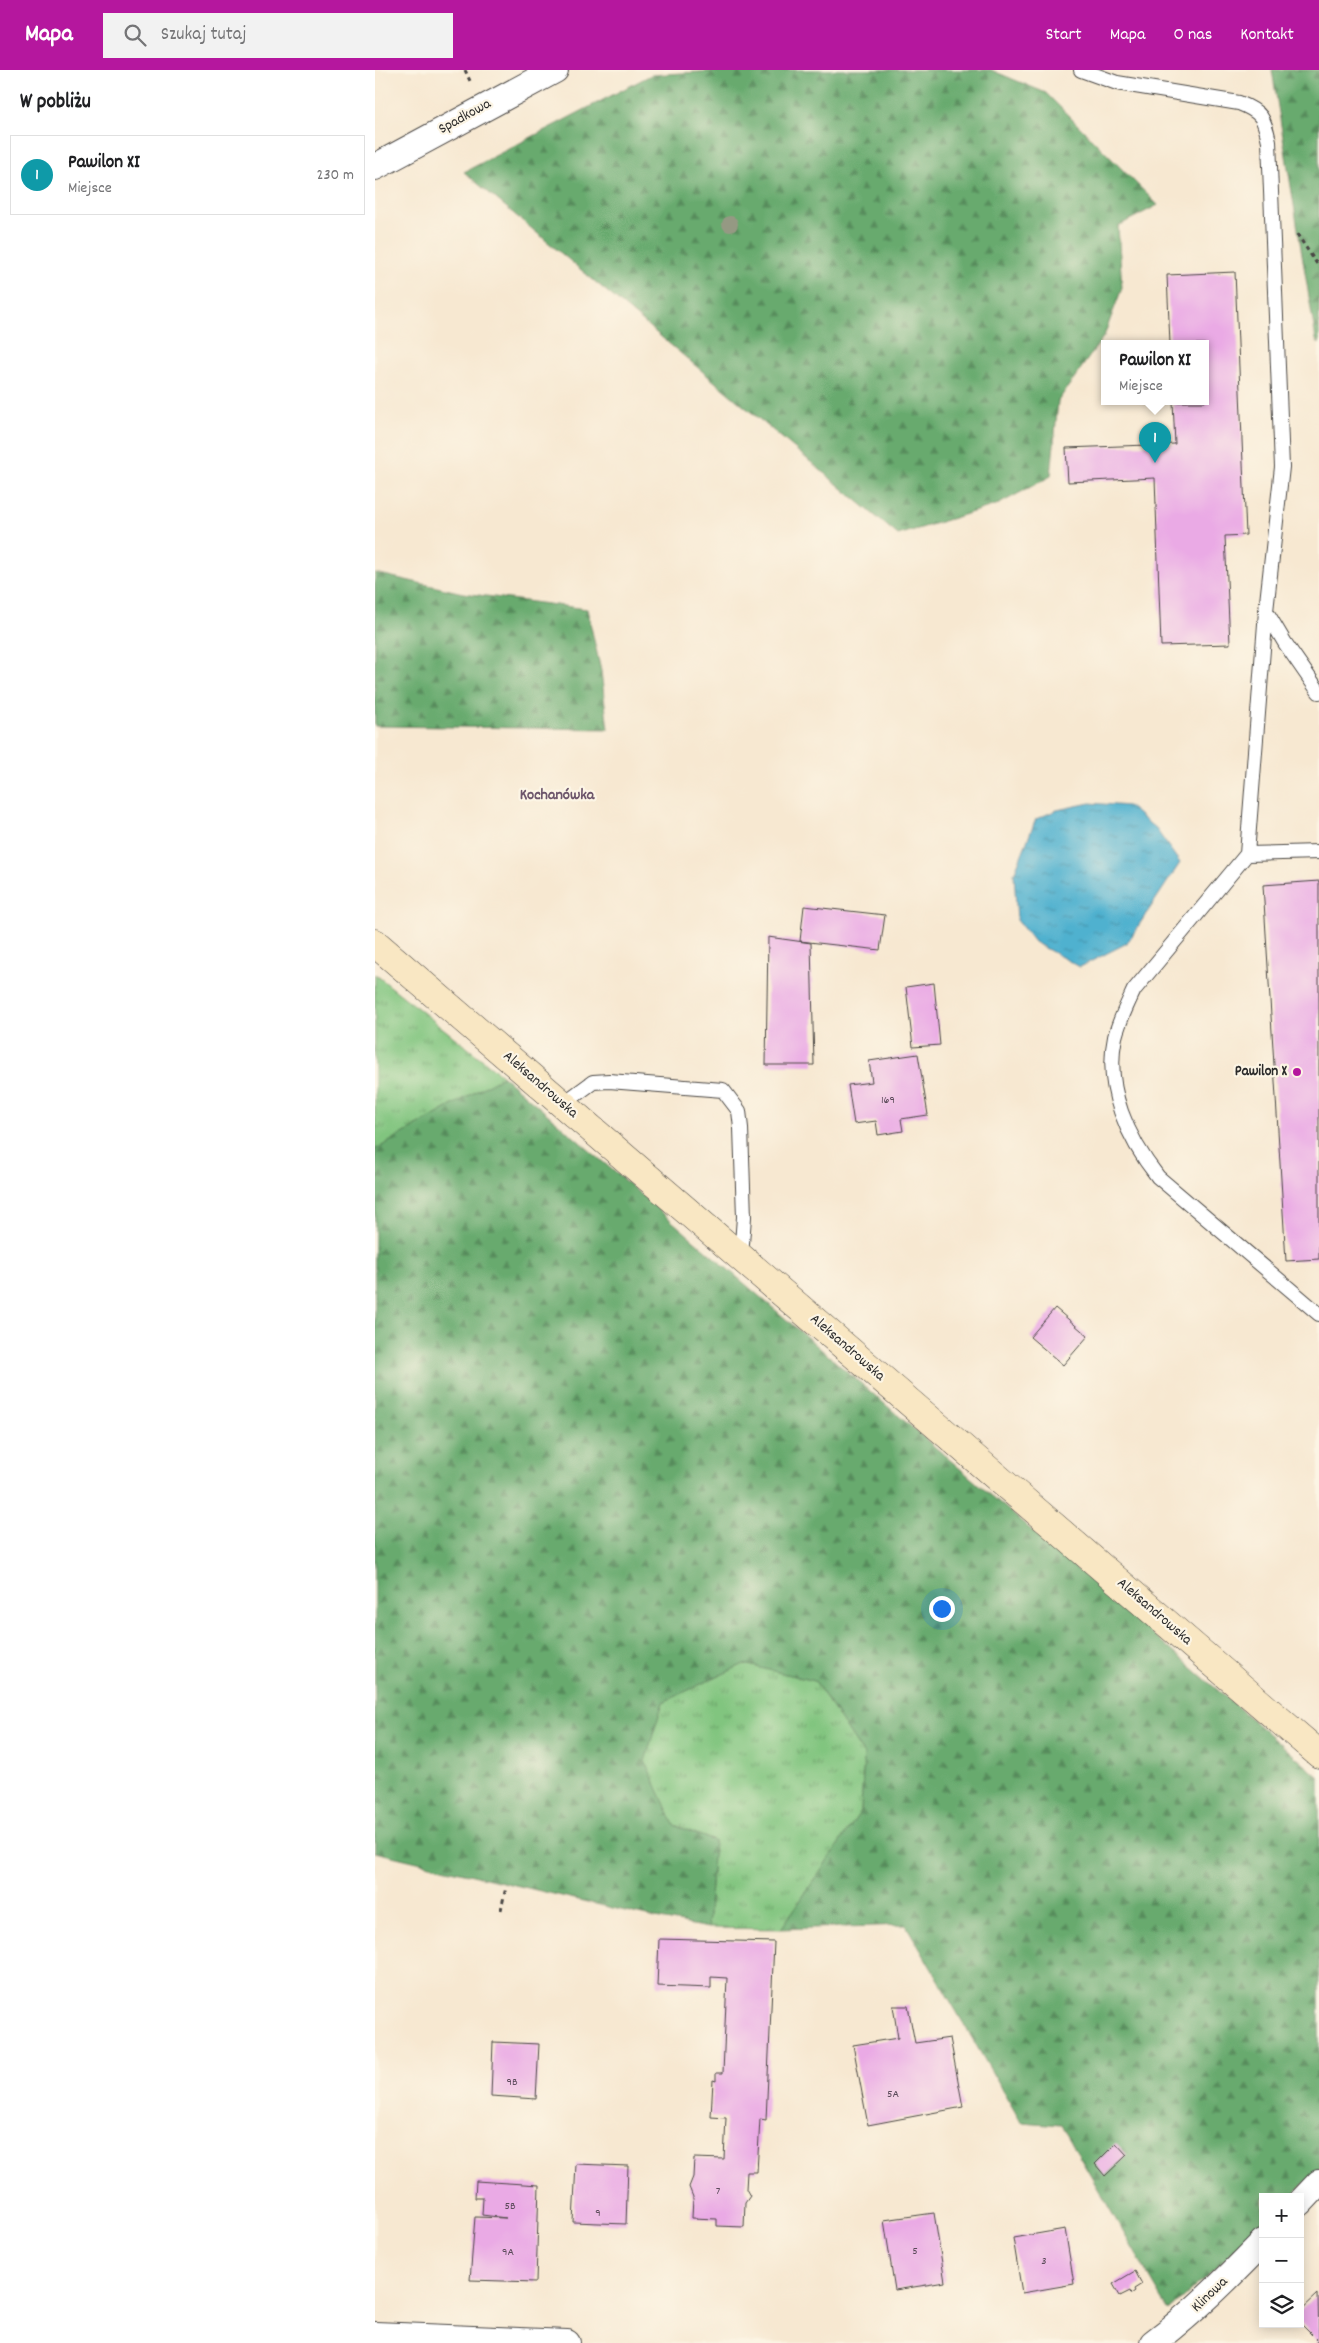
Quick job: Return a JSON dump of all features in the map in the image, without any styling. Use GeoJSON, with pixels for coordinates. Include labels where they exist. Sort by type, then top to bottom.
{"type":"FeatureCollection","features":[{"type":"Feature","properties":{"kind":"main road","name":"Aleksandrowska"},"geometry":{"type":"LineString","coordinates":[[375,943],[1319,1754]]}},
{"type":"Feature","properties":{"kind":"street","name":"Spadkowa"},"geometry":{"type":"LineString","coordinates":[[375,167],[555,70]]}},
{"type":"Feature","properties":{"kind":"street"},"geometry":{"type":"LineString","coordinates":[[1304,2199],[1319,2183]]}},
{"type":"Feature","properties":{"kind":"street","name":"Klinowa"},"geometry":{"type":"LineString","coordinates":[[1153,2343],[1180,2323],[1211,2295],[1259,2246]]}},
{"type":"Feature","properties":{"kind":"street"},"geometry":{"type":"LineString","coordinates":[[375,2335],[567,2343]]}},
{"type":"Feature","properties":{"kind":"lane"},"geometry":{"type":"LineString","coordinates":[[1081,70],[1117,83],[1239,103],[1257,110],[1265,122],[1269,141],[1282,467],[1266,611],[1247,854],[1134,990],[1123,1013],[1115,1038],[1114,1068],[1119,1107],[1127,1131],[1141,1155],[1158,1177],[1319,1314]]}},
{"type":"Feature","properties":{"kind":"lane"},"geometry":{"type":"LineString","coordinates":[[1266,611],[1285,643],[1319,692]]}},
{"type":"Feature","properties":{"kind":"lane"},"geometry":{"type":"LineString","coordinates":[[1247,854],[1319,852]]}},
{"type":"Feature","properties":{"kind":"lane"},"geometry":{"type":"LineString","coordinates":[[563,1104],[593,1082],[609,1081],[723,1090],[739,1110],[741,1128],[744,1217],[741,1258]]}},
{"type":"Feature","properties":{"kind":"path"},"geometry":{"type":"LineString","coordinates":[[501,1910],[506,1887]]}},
{"type":"Feature","properties":{"kind":"green space"},"geometry":{"type":"Polygon","coordinates":[[[730,70],[991,70],[1046,93],[1158,205],[1118,226],[1122,288],[1104,336],[1058,401],[1051,476],[999,504],[898,535],[464,172],[651,75],[730,70]]]}},
{"type":"Feature","properties":{"kind":"green space"},"geometry":{"type":"Polygon","coordinates":[[[1272,70],[1319,70],[1319,344],[1316,340],[1272,70]]]}},
{"type":"Feature","properties":{"kind":"green space"},"geometry":{"type":"Polygon","coordinates":[[[375,573],[463,593],[587,609],[601,671],[608,729],[375,726],[375,573]]]}},
{"type":"Feature","properties":{"kind":"green space"},"geometry":{"type":"Polygon","coordinates":[[[375,974],[503,1076],[375,1150],[375,974]]]}},
{"type":"Feature","properties":{"kind":"green space"},"geometry":{"type":"Polygon","coordinates":[[[503,1076],[1319,1777],[1319,2169],[1295,2193],[1259,2193],[1259,2229],[1169,2311],[1061,2125],[1021,2122],[906,1925],[781,1929],[861,1811],[864,1755],[815,1681],[744,1664],[663,1702],[645,1761],[674,1825],[714,1841],[708,1928],[655,1918],[375,1852],[375,1150],[503,1076]]]}},
{"type":"Feature","properties":{"kind":"green space"},"geometry":{"type":"Polygon","coordinates":[[[744,1664],[815,1681],[864,1755],[861,1811],[781,1929],[708,1928],[714,1841],[674,1825],[644,1760],[663,1702],[744,1664]]]}},
{"type":"Feature","properties":{"kind":"water"},"geometry":{"type":"Polygon","coordinates":[[[1090,803],[1128,806],[1156,829],[1180,863],[1127,943],[1080,967],[1034,942],[1017,920],[1014,874],[1036,819],[1057,810],[1090,803]]]}},
{"type":"Feature","properties":{"kind":"building"},"geometry":{"type":"Polygon","coordinates":[[[1235,272],[1246,535],[1225,536],[1230,644],[1161,646],[1155,478],[1068,482],[1066,448],[1175,444],[1173,405],[1209,405],[1209,340],[1170,340],[1167,275],[1235,272]]]}},
{"type":"Feature","properties":{"kind":"building","name":"Pawilon X"},"geometry":{"type":"Polygon","coordinates":[[[1319,881],[1319,1259],[1286,1261],[1263,885],[1319,881]]]}},
{"type":"Feature","properties":{"kind":"building"},"geometry":{"type":"Polygon","coordinates":[[[804,906],[885,915],[880,950],[800,941],[804,906]]]}},
{"type":"Feature","properties":{"kind":"building"},"geometry":{"type":"Polygon","coordinates":[[[768,937],[811,943],[814,1065],[766,1065],[768,937]]]}},
{"type":"Feature","properties":{"kind":"building"},"geometry":{"type":"Polygon","coordinates":[[[934,983],[940,1045],[913,1047],[906,987],[934,983]]]}},
{"type":"Feature","properties":{"kind":"building"},"geometry":{"type":"Polygon","coordinates":[[[918,1054],[928,1115],[901,1119],[903,1131],[878,1135],[876,1121],[854,1124],[848,1085],[872,1082],[869,1061],[918,1054]]]}},
{"type":"Feature","properties":{"kind":"building"},"geometry":{"type":"Polygon","coordinates":[[[1055,1308],[1088,1336],[1063,1365],[1030,1337],[1055,1308]]]}},
{"type":"Feature","properties":{"kind":"building"},"geometry":{"type":"Polygon","coordinates":[[[659,1939],[774,1942],[766,2120],[760,2119],[757,2172],[747,2172],[746,2189],[750,2196],[745,2203],[744,2227],[717,2226],[717,2219],[692,2218],[693,2197],[689,2187],[693,2177],[694,2158],[724,2159],[726,2118],[711,2117],[713,2080],[716,2081],[716,2073],[723,2073],[727,1978],[711,1977],[711,1988],[657,1986],[659,1939]]]}},
{"type":"Feature","properties":{"kind":"building"},"geometry":{"type":"Polygon","coordinates":[[[893,2006],[908,2006],[915,2043],[950,2038],[963,2107],[868,2125],[853,2045],[898,2038],[893,2006]]]}},
{"type":"Feature","properties":{"kind":"building"},"geometry":{"type":"Polygon","coordinates":[[[493,2042],[539,2044],[536,2099],[491,2096],[493,2042]]]}},
{"type":"Feature","properties":{"kind":"building"},"geometry":{"type":"Polygon","coordinates":[[[1116,2143],[1127,2155],[1105,2176],[1095,2164],[1116,2143]]]}},
{"type":"Feature","properties":{"kind":"building"},"geometry":{"type":"Polygon","coordinates":[[[576,2164],[628,2166],[626,2224],[573,2222],[576,2164]]]}},
{"type":"Feature","properties":{"kind":"building"},"geometry":{"type":"Polygon","coordinates":[[[476,2181],[539,2185],[536,2282],[470,2280],[475,2217],[506,2218],[482,2215],[483,2198],[475,2198],[476,2181]]]}},
{"type":"Feature","properties":{"kind":"building"},"geometry":{"type":"Polygon","coordinates":[[[934,2213],[945,2282],[895,2290],[884,2220],[934,2213]]]}},
{"type":"Feature","properties":{"kind":"building"},"geometry":{"type":"Polygon","coordinates":[[[1065,2229],[1074,2284],[1022,2293],[1013,2238],[1065,2229]]]}},
{"type":"Feature","properties":{"kind":"building"},"geometry":{"type":"Polygon","coordinates":[[[1135,2271],[1142,2284],[1134,2289],[1135,2291],[1131,2294],[1130,2291],[1120,2296],[1113,2284],[1135,2271]]]}},
{"type":"Feature","properties":{"kind":"building"},"geometry":{"type":"Polygon","coordinates":[[[1318,2294],[1319,2343],[1315,2343],[1318,2341],[1304,2327],[1304,2307],[1318,2294]]]}},
{"type":"Feature","properties":{"kind":"place","name":"Pawilon XI"},"geometry":{"type":"Point","coordinates":[1155,463]}},
{"type":"Feature","properties":{"kind":"place","name":"Pawilon X"},"geometry":{"type":"Point","coordinates":[1297,1072]}},
{"type":"Feature","properties":{"kind":"district","name":"Kochanówka"},"geometry":{"type":"Point","coordinates":[557,795]}}]}
